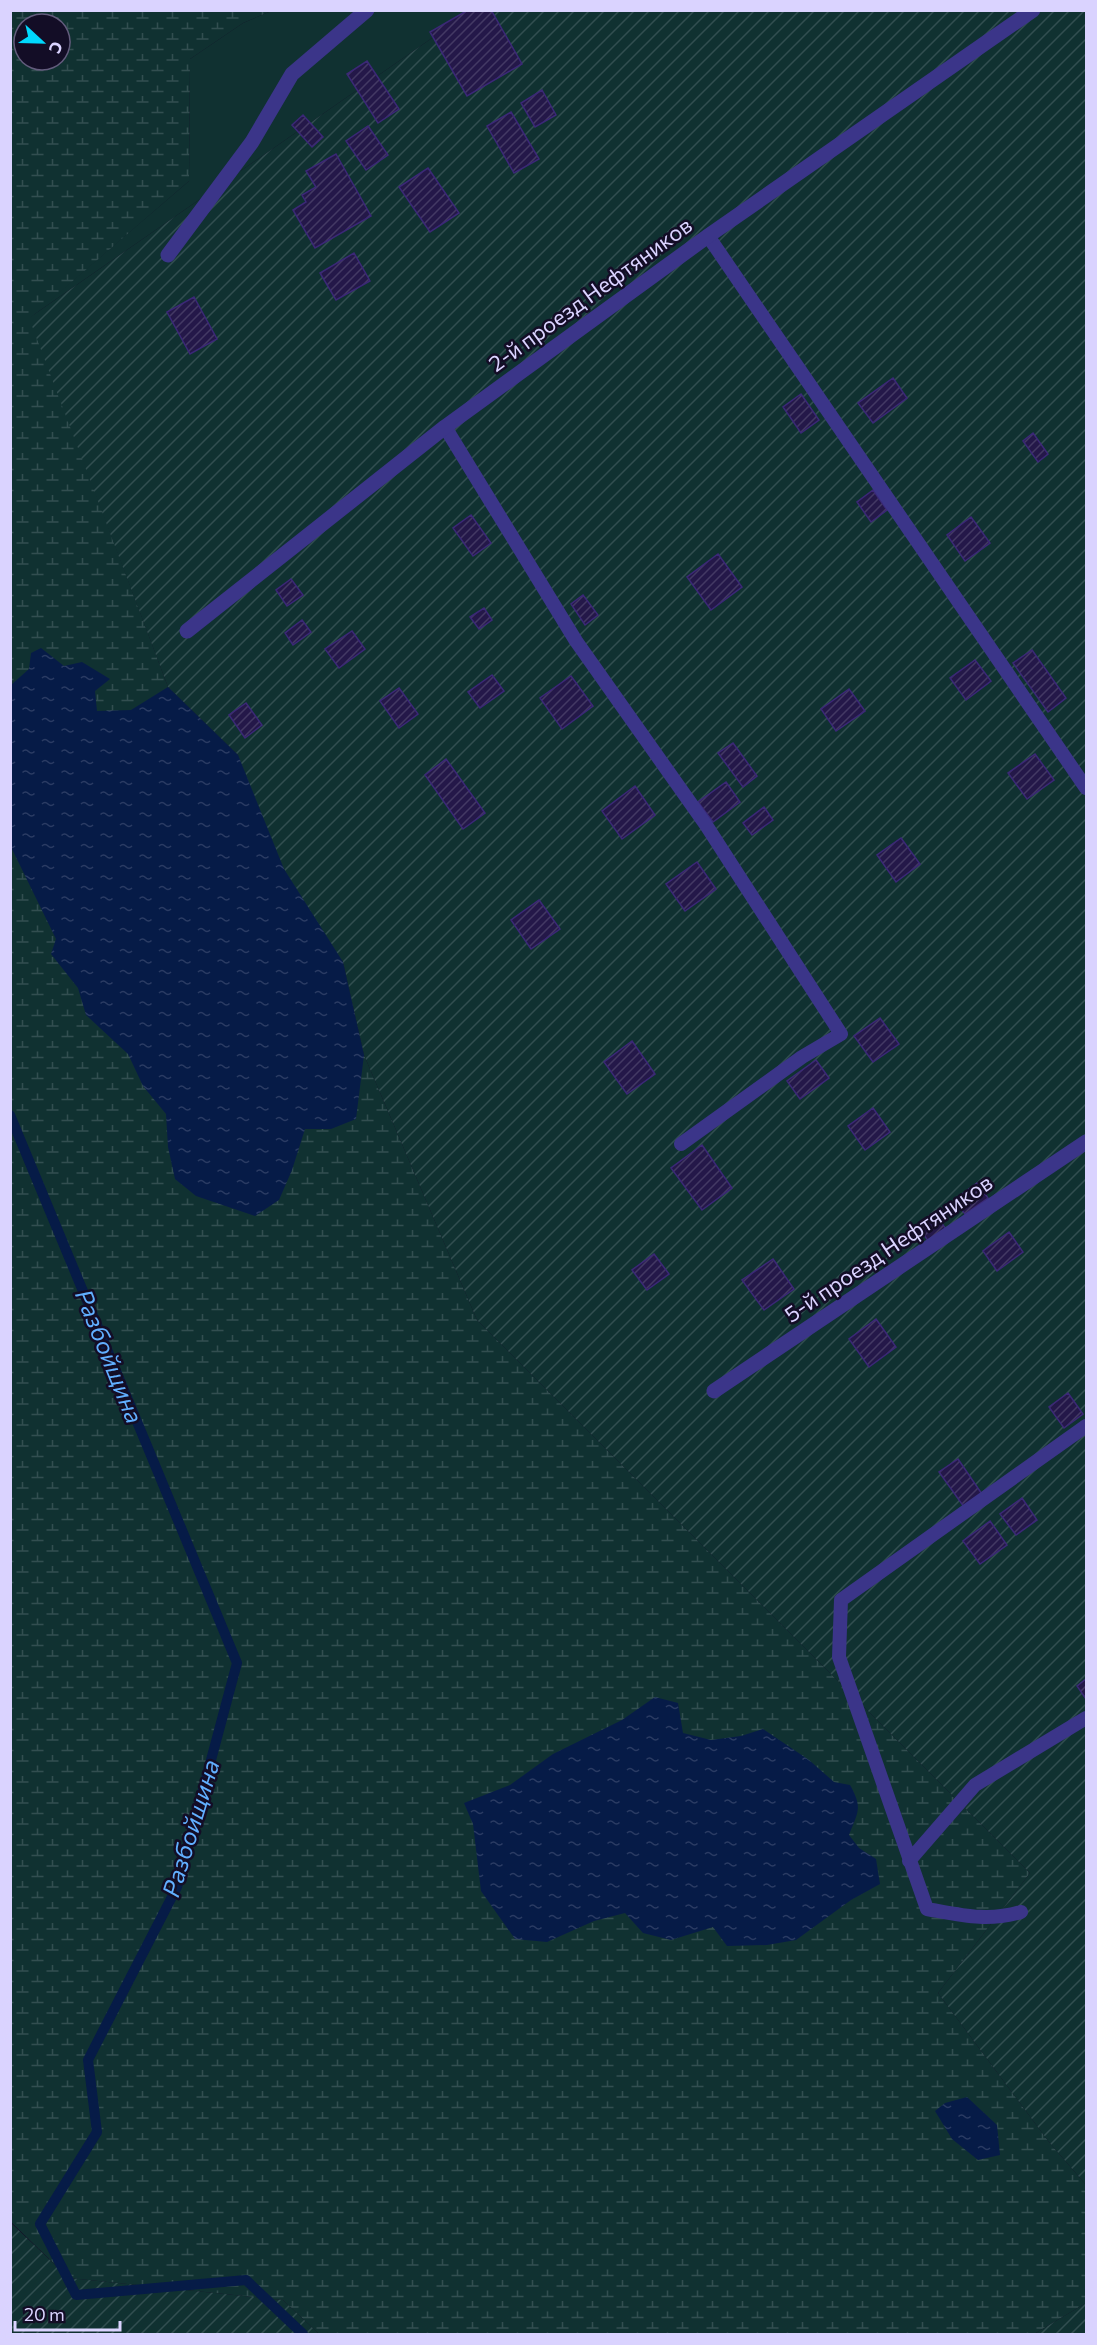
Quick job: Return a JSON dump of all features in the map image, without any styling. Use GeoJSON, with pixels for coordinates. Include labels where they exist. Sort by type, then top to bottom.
{"type":"FeatureCollection","features":[{"type":"Feature","properties":{"kind":"street"},"geometry":{"type":"LineString","coordinates":[[168,255],[252,142],[292,74],[367,10]]}},
{"type":"Feature","properties":{"kind":"street","name":"2-й проезд Нефтяников"},"geometry":{"type":"LineString","coordinates":[[187,631],[445,427],[708,236],[1033,10]]}},
{"type":"Feature","properties":{"kind":"street","name":"5-й проезд Нефтяников"},"geometry":{"type":"LineString","coordinates":[[714,1391],[1086,1142]]}},
{"type":"Feature","properties":{"kind":"lane"},"geometry":{"type":"LineString","coordinates":[[708,236],[1086,788]]}},
{"type":"Feature","properties":{"kind":"lane"},"geometry":{"type":"LineString","coordinates":[[445,427],[576,641],[706,825],[840,1034],[802,1057],[681,1144]]}},
{"type":"Feature","properties":{"kind":"lane"},"geometry":{"type":"LineString","coordinates":[[1021,1912],[1006,1916],[976,1918],[927,1909],[838,1658],[841,1600],[1086,1426]]}},
{"type":"Feature","properties":{"kind":"lane"},"geometry":{"type":"LineString","coordinates":[[909,1861],[975,1785],[1086,1718]]}},
{"type":"Feature","properties":{"kind":"green space"},"geometry":{"type":"Polygon","coordinates":[[[10,11],[271,11],[243,23],[190,59],[189,181],[30,318],[168,687],[238,755],[343,962],[364,1055],[477,1320],[1030,1873],[938,1993],[1049,2142],[1086,2185],[1086,2303],[1034,2334],[319,2334],[283,2300],[69,2278],[11,2222],[10,11]]]}},
{"type":"Feature","properties":{"kind":"green space"},"geometry":{"type":"Polygon","coordinates":[[[271,11],[471,11],[29,318],[189,181],[190,59],[243,23],[271,11]]]}},
{"type":"Feature","properties":{"kind":"green space"},"geometry":{"type":"Polygon","coordinates":[[[471,11],[1086,11],[1086,2185],[1049,2142],[938,1993],[1030,1873],[477,1320],[364,1055],[343,962],[284,869],[238,755],[168,687],[29,318],[471,11]]]}},
{"type":"Feature","properties":{"kind":"green space"},"geometry":{"type":"Polygon","coordinates":[[[10,2222],[69,2278],[283,2300],[319,2334],[11,2334],[10,2222]]]}},
{"type":"Feature","properties":{"kind":"green space"},"geometry":{"type":"Polygon","coordinates":[[[1086,2303],[1086,2334],[1034,2334],[1086,2303]]]}},
{"type":"Feature","properties":{"kind":"water"},"geometry":{"type":"Polygon","coordinates":[[[41,648],[64,666],[82,662],[110,679],[95,691],[97,711],[131,710],[168,687],[238,755],[284,869],[343,962],[364,1055],[356,1119],[331,1129],[305,1129],[292,1170],[279,1200],[255,1216],[196,1196],[175,1179],[168,1147],[166,1114],[143,1086],[128,1054],[86,1015],[78,988],[51,954],[56,939],[11,847],[11,685],[29,669],[31,653],[41,648]]]}},
{"type":"Feature","properties":{"kind":"water"},"geometry":{"type":"Polygon","coordinates":[[[655,1697],[678,1703],[683,1733],[711,1740],[741,1736],[763,1729],[809,1760],[834,1782],[850,1785],[857,1799],[858,1810],[849,1835],[859,1848],[876,1859],[880,1884],[851,1900],[796,1940],[767,1945],[727,1946],[713,1927],[671,1940],[643,1933],[625,1913],[594,1921],[547,1942],[515,1939],[481,1891],[473,1824],[464,1803],[510,1785],[553,1754],[622,1720],[655,1697]]]}},
{"type":"Feature","properties":{"kind":"water"},"geometry":{"type":"Polygon","coordinates":[[[967,2097],[997,2125],[1000,2155],[978,2160],[952,2139],[935,2111],[945,2103],[967,2097]]]}},
{"type":"Feature","properties":{"kind":"building"},"geometry":{"type":"Polygon","coordinates":[[[468,10],[491,10],[522,64],[467,96],[430,32],[468,10]]]}},
{"type":"Feature","properties":{"kind":"building"},"geometry":{"type":"Polygon","coordinates":[[[367,61],[399,109],[378,123],[347,74],[367,61]]]}},
{"type":"Feature","properties":{"kind":"building"},"geometry":{"type":"Polygon","coordinates":[[[542,90],[556,115],[535,127],[521,103],[542,90]]]}},
{"type":"Feature","properties":{"kind":"building"},"geometry":{"type":"Polygon","coordinates":[[[511,112],[539,159],[514,173],[487,126],[511,112]]]}},
{"type":"Feature","properties":{"kind":"building"},"geometry":{"type":"Polygon","coordinates":[[[303,115],[323,137],[312,147],[292,125],[303,115]]]}},
{"type":"Feature","properties":{"kind":"building"},"geometry":{"type":"Polygon","coordinates":[[[368,126],[388,155],[366,170],[346,141],[368,126]]]}},
{"type":"Feature","properties":{"kind":"building"},"geometry":{"type":"Polygon","coordinates":[[[336,154],[371,216],[315,248],[293,210],[306,202],[302,195],[316,187],[306,171],[336,154]]]}},
{"type":"Feature","properties":{"kind":"building"},"geometry":{"type":"Polygon","coordinates":[[[428,168],[459,213],[430,232],[399,187],[428,168]]]}},
{"type":"Feature","properties":{"kind":"building"},"geometry":{"type":"Polygon","coordinates":[[[354,253],[370,281],[336,300],[320,273],[354,253]]]}},
{"type":"Feature","properties":{"kind":"building"},"geometry":{"type":"Polygon","coordinates":[[[194,297],[217,339],[190,354],[167,312],[194,297]]]}},
{"type":"Feature","properties":{"kind":"building"},"geometry":{"type":"Polygon","coordinates":[[[893,378],[907,398],[873,423],[858,403],[893,378]]]}},
{"type":"Feature","properties":{"kind":"building"},"geometry":{"type":"Polygon","coordinates":[[[801,394],[819,420],[801,433],[783,407],[801,394]]]}},
{"type":"Feature","properties":{"kind":"building"},"geometry":{"type":"Polygon","coordinates":[[[1033,433],[1048,454],[1038,462],[1023,441],[1033,433]]]}},
{"type":"Feature","properties":{"kind":"building"},"geometry":{"type":"Polygon","coordinates":[[[873,490],[887,510],[871,522],[857,502],[873,490]]]}},
{"type":"Feature","properties":{"kind":"building"},"geometry":{"type":"Polygon","coordinates":[[[471,515],[491,543],[473,556],[453,528],[471,515]]]}},
{"type":"Feature","properties":{"kind":"building"},"geometry":{"type":"Polygon","coordinates":[[[971,517],[990,543],[965,561],[947,535],[971,517]]]}},
{"type":"Feature","properties":{"kind":"building"},"geometry":{"type":"Polygon","coordinates":[[[718,554],[742,587],[711,610],[687,577],[718,554]]]}},
{"type":"Feature","properties":{"kind":"building"},"geometry":{"type":"Polygon","coordinates":[[[291,579],[303,595],[287,606],[276,590],[291,579]]]}},
{"type":"Feature","properties":{"kind":"building"},"geometry":{"type":"Polygon","coordinates":[[[583,595],[598,615],[585,625],[571,604],[583,595]]]}},
{"type":"Feature","properties":{"kind":"building"},"geometry":{"type":"Polygon","coordinates":[[[484,608],[492,620],[479,629],[470,617],[484,608]]]}},
{"type":"Feature","properties":{"kind":"building"},"geometry":{"type":"Polygon","coordinates":[[[302,620],[311,632],[293,645],[285,633],[302,620]]]}},
{"type":"Feature","properties":{"kind":"building"},"geometry":{"type":"Polygon","coordinates":[[[352,631],[365,649],[339,668],[325,649],[352,631]]]}},
{"type":"Feature","properties":{"kind":"building"},"geometry":{"type":"Polygon","coordinates":[[[1032,650],[1066,698],[1048,712],[1013,663],[1032,650]]]}},
{"type":"Feature","properties":{"kind":"building"},"geometry":{"type":"Polygon","coordinates":[[[975,660],[991,681],[966,700],[950,678],[975,660]]]}},
{"type":"Feature","properties":{"kind":"building"},"geometry":{"type":"Polygon","coordinates":[[[492,675],[504,691],[480,708],[468,692],[492,675]]]}},
{"type":"Feature","properties":{"kind":"building"},"geometry":{"type":"Polygon","coordinates":[[[571,676],[593,706],[562,729],[540,698],[571,676]]]}},
{"type":"Feature","properties":{"kind":"building"},"geometry":{"type":"Polygon","coordinates":[[[399,688],[418,714],[399,728],[380,701],[399,688]]]}},
{"type":"Feature","properties":{"kind":"building"},"geometry":{"type":"Polygon","coordinates":[[[849,689],[865,711],[836,731],[821,709],[849,689]]]}},
{"type":"Feature","properties":{"kind":"building"},"geometry":{"type":"Polygon","coordinates":[[[246,703],[262,725],[245,738],[229,715],[246,703]]]}},
{"type":"Feature","properties":{"kind":"building"},"geometry":{"type":"Polygon","coordinates":[[[733,743],[757,776],[743,787],[718,753],[733,743]]]}},
{"type":"Feature","properties":{"kind":"building"},"geometry":{"type":"Polygon","coordinates":[[[1035,754],[1054,780],[1027,799],[1008,773],[1035,754]]]}},
{"type":"Feature","properties":{"kind":"building"},"geometry":{"type":"Polygon","coordinates":[[[446,759],[485,813],[463,829],[425,775],[446,759]]]}},
{"type":"Feature","properties":{"kind":"building"},"geometry":{"type":"Polygon","coordinates":[[[726,782],[740,802],[713,822],[698,802],[726,782]]]}},
{"type":"Feature","properties":{"kind":"building"},"geometry":{"type":"Polygon","coordinates":[[[635,786],[655,815],[622,839],[602,811],[635,786]]]}},
{"type":"Feature","properties":{"kind":"building"},"geometry":{"type":"Polygon","coordinates":[[[764,807],[773,820],[752,835],[743,823],[764,807]]]}},
{"type":"Feature","properties":{"kind":"building"},"geometry":{"type":"Polygon","coordinates":[[[901,838],[920,864],[896,882],[877,855],[901,838]]]}},
{"type":"Feature","properties":{"kind":"building"},"geometry":{"type":"Polygon","coordinates":[[[697,862],[716,889],[685,911],[666,884],[697,862]]]}},
{"type":"Feature","properties":{"kind":"building"},"geometry":{"type":"Polygon","coordinates":[[[539,900],[560,929],[531,949],[511,920],[539,900]]]}},
{"type":"Feature","properties":{"kind":"building"},"geometry":{"type":"Polygon","coordinates":[[[880,1018],[899,1044],[873,1062],[854,1036],[880,1018]]]}},
{"type":"Feature","properties":{"kind":"building"},"geometry":{"type":"Polygon","coordinates":[[[632,1041],[655,1074],[627,1094],[604,1062],[632,1041]]]}},
{"type":"Feature","properties":{"kind":"building"},"geometry":{"type":"Polygon","coordinates":[[[816,1060],[829,1078],[800,1099],[787,1081],[816,1060]]]}},
{"type":"Feature","properties":{"kind":"building"},"geometry":{"type":"Polygon","coordinates":[[[873,1108],[890,1132],[865,1150],[848,1126],[873,1108]]]}},
{"type":"Feature","properties":{"kind":"building"},"geometry":{"type":"Polygon","coordinates":[[[702,1145],[732,1188],[702,1210],[671,1168],[702,1145]]]}},
{"type":"Feature","properties":{"kind":"building"},"geometry":{"type":"Polygon","coordinates":[[[977,1183],[988,1198],[965,1214],[954,1200],[977,1183]]]}},
{"type":"Feature","properties":{"kind":"building"},"geometry":{"type":"Polygon","coordinates":[[[935,1214],[946,1229],[929,1242],[918,1227],[935,1214]]]}},
{"type":"Feature","properties":{"kind":"building"},"geometry":{"type":"Polygon","coordinates":[[[1009,1232],[1023,1252],[997,1271],[983,1251],[1009,1232]]]}},
{"type":"Feature","properties":{"kind":"building"},"geometry":{"type":"Polygon","coordinates":[[[654,1254],[669,1274],[647,1290],[632,1270],[654,1254]]]}},
{"type":"Feature","properties":{"kind":"building"},"geometry":{"type":"Polygon","coordinates":[[[773,1259],[794,1289],[764,1310],[742,1280],[773,1259]]]}},
{"type":"Feature","properties":{"kind":"building"},"geometry":{"type":"Polygon","coordinates":[[[876,1319],[896,1347],[869,1367],[849,1339],[876,1319]]]}},
{"type":"Feature","properties":{"kind":"building"},"geometry":{"type":"Polygon","coordinates":[[[1068,1393],[1083,1414],[1064,1428],[1049,1407],[1068,1393]]]}},
{"type":"Feature","properties":{"kind":"building"},"geometry":{"type":"Polygon","coordinates":[[[958,1459],[982,1494],[964,1507],[939,1472],[958,1459]]]}},
{"type":"Feature","properties":{"kind":"building"},"geometry":{"type":"Polygon","coordinates":[[[1022,1498],[1037,1520],[1016,1535],[1000,1514],[1022,1498]]]}},
{"type":"Feature","properties":{"kind":"building"},"geometry":{"type":"Polygon","coordinates":[[[990,1521],[1007,1545],[980,1564],[963,1541],[990,1521]]]}},
{"type":"Feature","properties":{"kind":"building"},"geometry":{"type":"Polygon","coordinates":[[[1086,1679],[1086,1699],[1077,1686],[1086,1679]]]}},
{"type":"Feature","properties":{"kind":"waterway","name":"Разбойщина"},"geometry":{"type":"LineString","coordinates":[[10,1115],[237,1663],[177,1887],[88,2060],[97,2132],[40,2224],[76,2295],[246,2280],[303,2334]]}}]}
